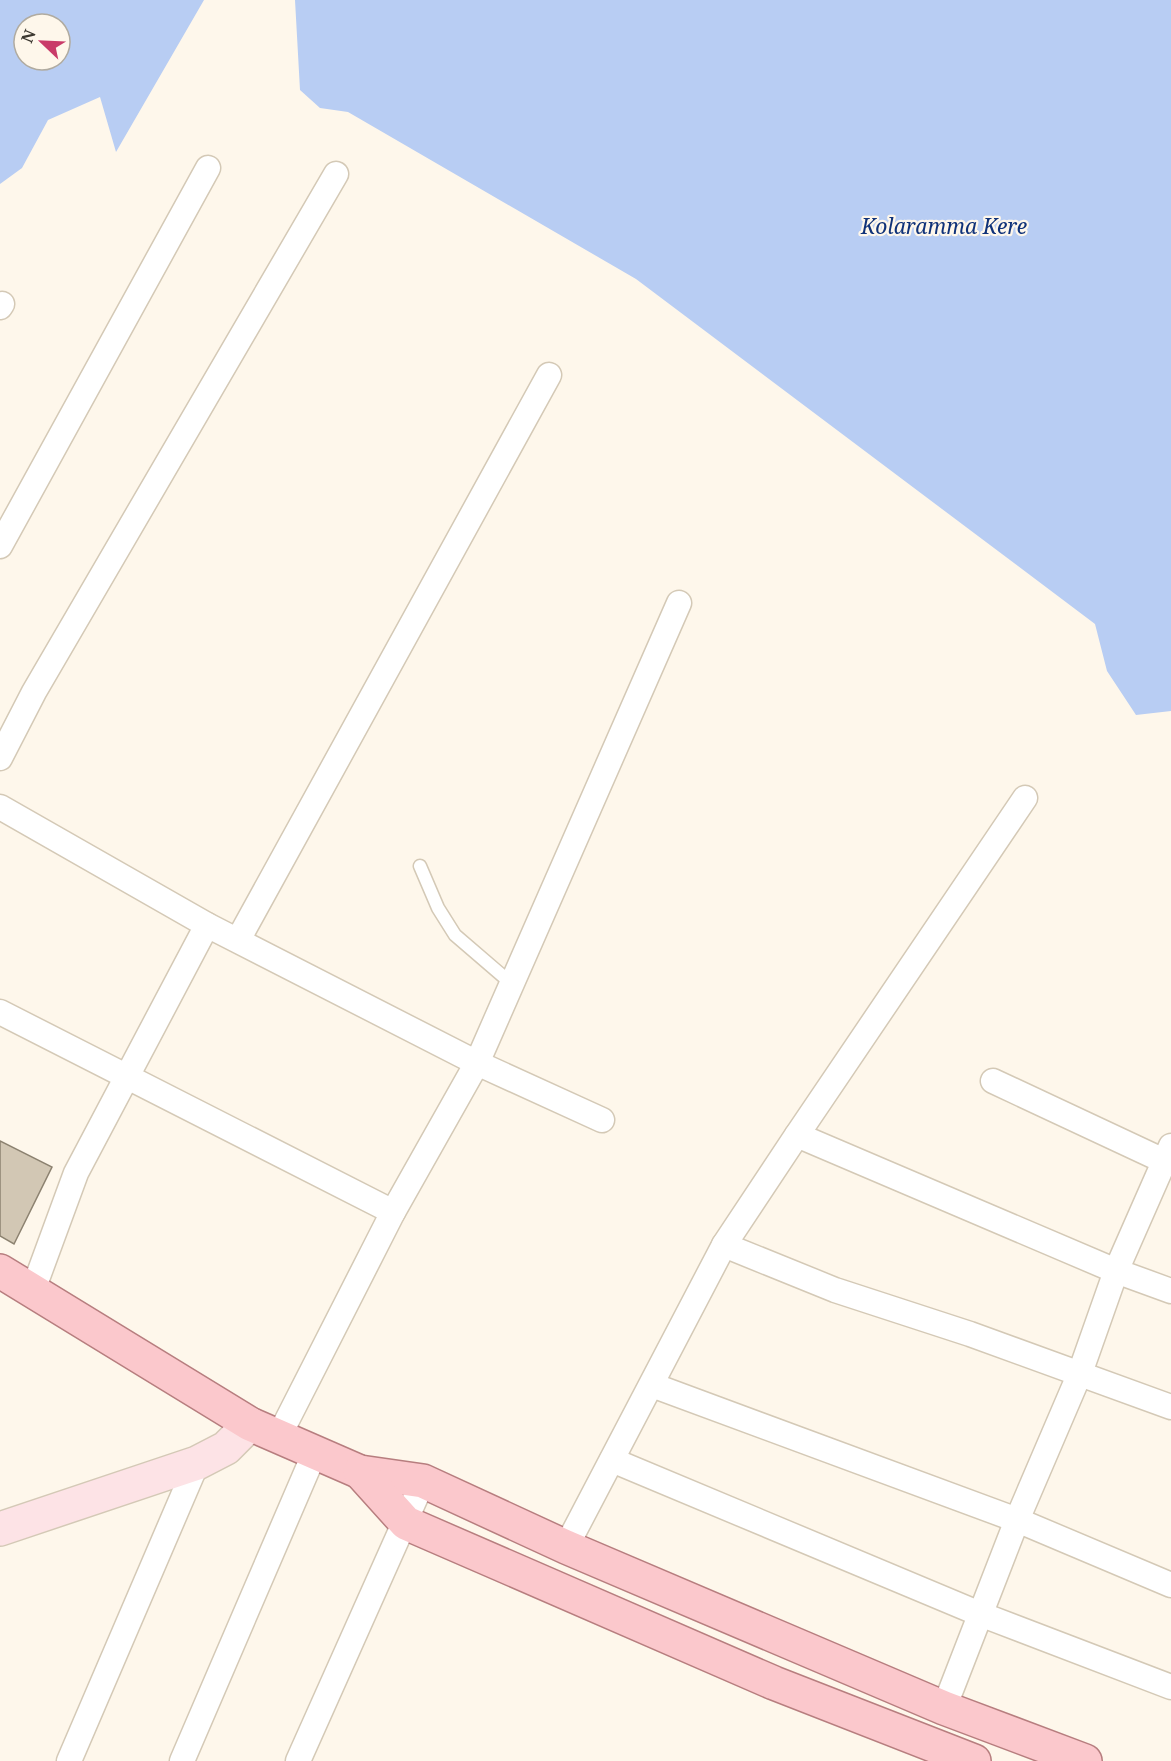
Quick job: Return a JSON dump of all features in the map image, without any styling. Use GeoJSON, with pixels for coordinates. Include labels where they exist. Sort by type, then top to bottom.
{"type":"FeatureCollection","features":[{"type":"Feature","properties":{"kind":"main road"},"geometry":{"type":"LineString","coordinates":[[0,1271],[264,1430],[360,1472],[423,1481],[566,1546],[944,1708],[1085,1761]]}},
{"type":"Feature","properties":{"kind":"main road"},"geometry":{"type":"LineString","coordinates":[[0,1529],[197,1463],[264,1430]]}},
{"type":"Feature","properties":{"kind":"main road"},"geometry":{"type":"LineString","coordinates":[[360,1472],[406,1523],[774,1683],[954,1758]]}},
{"type":"Feature","properties":{"kind":"street"},"geometry":{"type":"LineString","coordinates":[[0,546],[208,168]]}},
{"type":"Feature","properties":{"kind":"street"},"geometry":{"type":"LineString","coordinates":[[0,758],[39,682],[336,174]]}},
{"type":"Feature","properties":{"kind":"street"},"geometry":{"type":"LineString","coordinates":[[238,940],[549,375]]}},
{"type":"Feature","properties":{"kind":"street"},"geometry":{"type":"LineString","coordinates":[[264,1430],[393,1212],[477,1063],[680,603]]}},
{"type":"Feature","properties":{"kind":"street"},"geometry":{"type":"LineString","coordinates":[[566,1546],[724,1245],[1025,798]]}},
{"type":"Feature","properties":{"kind":"street"},"geometry":{"type":"LineString","coordinates":[[0,807],[207,925],[477,1063],[602,1120]]}},
{"type":"Feature","properties":{"kind":"street"},"geometry":{"type":"LineString","coordinates":[[33,1290],[76,1173],[207,925]]}},
{"type":"Feature","properties":{"kind":"street"},"geometry":{"type":"LineString","coordinates":[[0,1012],[393,1212]]}},
{"type":"Feature","properties":{"kind":"street"},"geometry":{"type":"LineString","coordinates":[[944,1708],[1017,1520],[1080,1373],[1116,1272],[1168,1153],[993,1081]]}},
{"type":"Feature","properties":{"kind":"street"},"geometry":{"type":"LineString","coordinates":[[797,1135],[1116,1272],[1171,1292]]}},
{"type":"Feature","properties":{"kind":"street"},"geometry":{"type":"LineString","coordinates":[[724,1245],[835,1290],[970,1334],[1171,1407]]}},
{"type":"Feature","properties":{"kind":"street"},"geometry":{"type":"LineString","coordinates":[[652,1385],[1017,1520],[1171,1585]]}},
{"type":"Feature","properties":{"kind":"street"},"geometry":{"type":"LineString","coordinates":[[182,1761],[315,1452]]}},
{"type":"Feature","properties":{"kind":"street"},"geometry":{"type":"LineString","coordinates":[[612,1460],[981,1614],[1171,1687]]}},
{"type":"Feature","properties":{"kind":"street"},"geometry":{"type":"LineString","coordinates":[[69,1761],[197,1463]]}},
{"type":"Feature","properties":{"kind":"street"},"geometry":{"type":"LineString","coordinates":[[299,1760],[423,1481]]}},
{"type":"Feature","properties":{"kind":"lane"},"geometry":{"type":"LineString","coordinates":[[420,866],[438,908],[455,935],[512,984]]}},
{"type":"Feature","properties":{"kind":"water"},"geometry":{"type":"Polygon","coordinates":[[[0,0],[204,0],[116,152],[100,97],[48,120],[22,168],[0,184],[0,0]]]}},
{"type":"Feature","properties":{"kind":"water","name":"Kolaramma Kere"},"geometry":{"type":"Polygon","coordinates":[[[295,0],[1171,0],[1171,711],[1136,715],[1107,671],[1095,624],[636,279],[348,112],[320,108],[300,90],[295,0]]]}},
{"type":"Feature","properties":{"kind":"building"},"geometry":{"type":"Polygon","coordinates":[[[0,1141],[52,1167],[14,1244],[0,1236],[0,1141]]]}}]}
